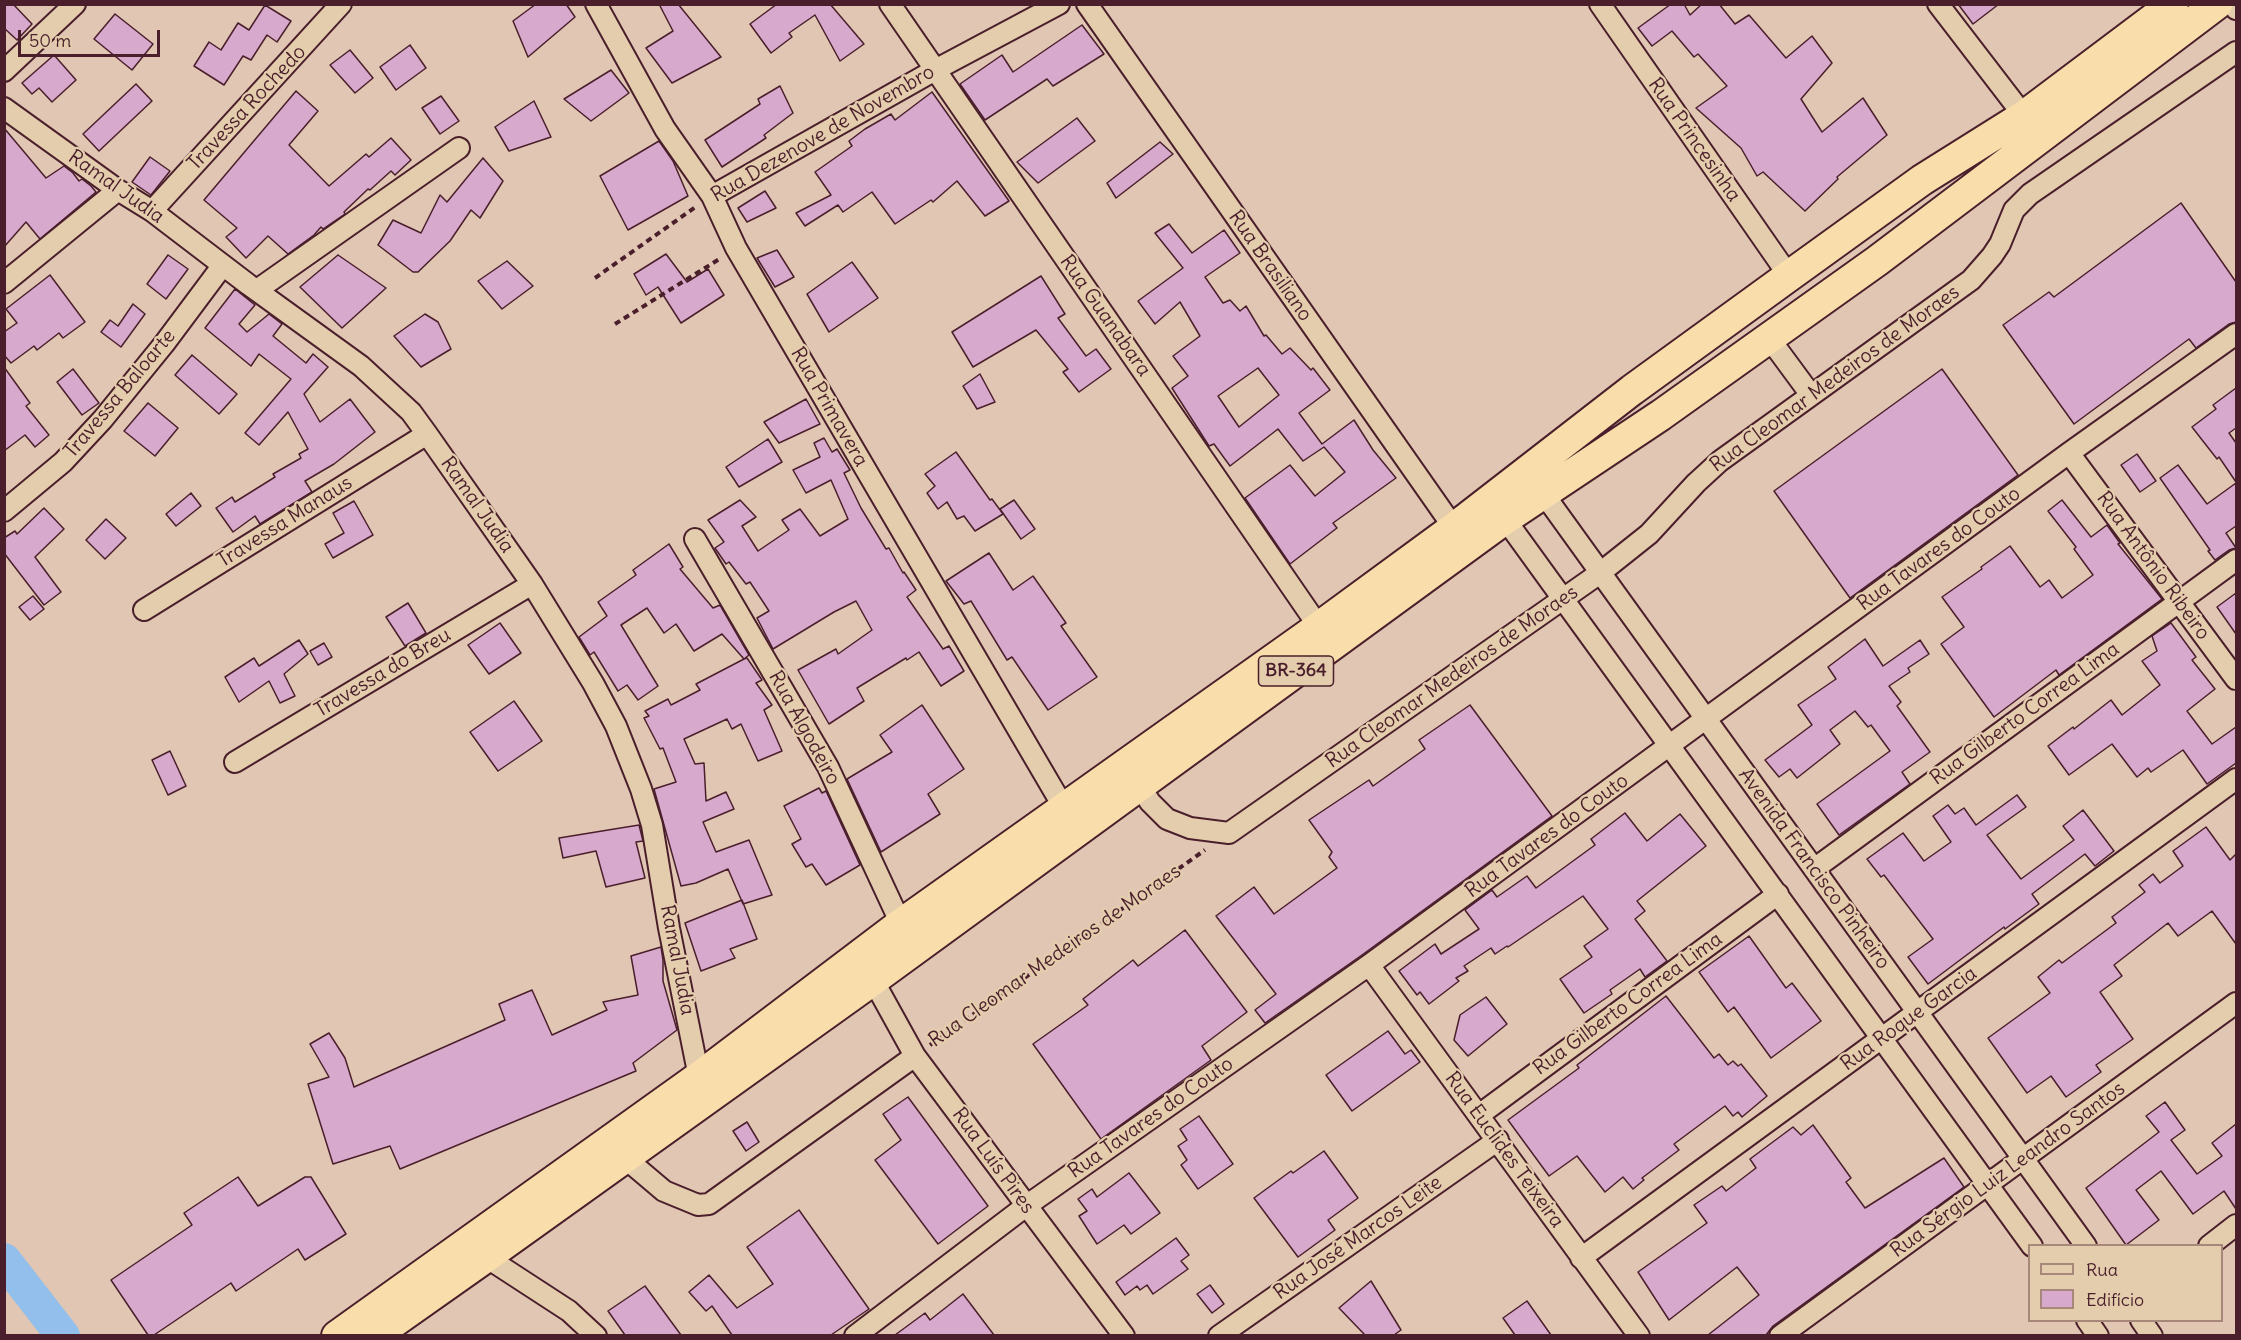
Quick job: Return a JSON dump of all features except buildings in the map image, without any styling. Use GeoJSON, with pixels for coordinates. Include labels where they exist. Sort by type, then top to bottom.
{"type":"FeatureCollection","features":[{"type":"Feature","properties":{"kind":"highway","name":"BR-364"},"geometry":{"type":"LineString","coordinates":[[337,1335],[699,1077],[901,924],[1319,627],[1454,528],[1643,382],[1856,227],[1922,180],[2024,116],[2173,4]]}},
{"type":"Feature","properties":{"kind":"highway","name":"BR-364"},"geometry":{"type":"LineString","coordinates":[[374,1335],[873,980],[1505,519],[1661,415],[1877,261],[2217,4]]}},
{"type":"Feature","properties":{"kind":"highway"},"geometry":{"type":"LineString","coordinates":[[1856,227],[1871,234],[1877,240],[1877,261]]}},
{"type":"Feature","properties":{"kind":"highway"},"geometry":{"type":"LineString","coordinates":[[1643,382],[1642,398],[1646,405],[1661,415]]}},
{"type":"Feature","properties":{"kind":"street"},"geometry":{"type":"LineString","coordinates":[[4,71],[75,4]]}},
{"type":"Feature","properties":{"kind":"street","name":"Travessa Rochedo"},"geometry":{"type":"LineString","coordinates":[[152,211],[341,4]]}},
{"type":"Feature","properties":{"kind":"street","name":"Rua Primavera"},"geometry":{"type":"LineString","coordinates":[[596,4],[665,129],[711,196],[736,248],[1064,808]]}},
{"type":"Feature","properties":{"kind":"street","name":"Rua Guanabara"},"geometry":{"type":"LineString","coordinates":[[890,4],[1319,627]]}},
{"type":"Feature","properties":{"kind":"street","name":"Rua Dezenove de Novembro"},"geometry":{"type":"LineString","coordinates":[[711,196],[935,70],[1059,4]]}},
{"type":"Feature","properties":{"kind":"street","name":"Rua Brasiliano"},"geometry":{"type":"LineString","coordinates":[[1087,4],[1454,528]]}},
{"type":"Feature","properties":{"kind":"street","name":"Rua Princesinha"},"geometry":{"type":"LineString","coordinates":[[1600,4],[1789,276]]}},
{"type":"Feature","properties":{"kind":"street"},"geometry":{"type":"LineString","coordinates":[[1938,4],[2024,116]]}},
{"type":"Feature","properties":{"kind":"street"},"geometry":{"type":"LineString","coordinates":[[2233,4],[2236,9]]}},
{"type":"Feature","properties":{"kind":"street","name":"Rua Cleomar Medeiros de Moraes"},"geometry":{"type":"LineString","coordinates":[[1229,833],[1600,573],[1649,534],[1696,483],[1720,461],[1971,280],[2000,244],[2014,210],[2030,194],[2236,52]]}},
{"type":"Feature","properties":{"kind":"street","name":"Ramal Judia"},"geometry":{"type":"LineString","coordinates":[[4,108],[118,190],[152,211],[361,366],[411,412],[427,434],[532,584],[593,683],[616,726],[641,789],[652,825],[669,928],[699,1077]]}},
{"type":"Feature","properties":{"kind":"street"},"geometry":{"type":"LineString","coordinates":[[257,290],[459,148]]}},
{"type":"Feature","properties":{"kind":"street"},"geometry":{"type":"LineString","coordinates":[[4,283],[118,190]]}},
{"type":"Feature","properties":{"kind":"street","name":"Travessa Baloarte"},"geometry":{"type":"LineString","coordinates":[[4,511],[63,462],[103,419],[164,344],[223,265]]}},
{"type":"Feature","properties":{"kind":"street","name":"Rua Tavares do Couto"},"geometry":{"type":"LineString","coordinates":[[855,1335],[1026,1206],[1369,965],[2069,453],[2236,334]]}},
{"type":"Feature","properties":{"kind":"street"},"geometry":{"type":"LineString","coordinates":[[1769,338],[1811,395]]}},
{"type":"Feature","properties":{"kind":"street","name":"Travessa Manaus"},"geometry":{"type":"LineString","coordinates":[[144,610],[427,434]]}},
{"type":"Feature","properties":{"kind":"street","name":"Rua Antônio Ribeiro"},"geometry":{"type":"LineString","coordinates":[[2069,453],[2236,679]]}},
{"type":"Feature","properties":{"kind":"street","name":"Avenida Francisco Pinheiro"},"geometry":{"type":"LineString","coordinates":[[1543,493],[2085,1244]]}},
{"type":"Feature","properties":{"kind":"street"},"geometry":{"type":"LineString","coordinates":[[1505,519],[2031,1244]]}},
{"type":"Feature","properties":{"kind":"street","name":"Rua Algodeiro"},"geometry":{"type":"LineString","coordinates":[[695,539],[828,766],[901,924]]}},
{"type":"Feature","properties":{"kind":"street","name":"Rua Gilberto Correa Lima"},"geometry":{"type":"LineString","coordinates":[[1814,869],[2236,560]]}},
{"type":"Feature","properties":{"kind":"street","name":"Travessa do Breu"},"geometry":{"type":"LineString","coordinates":[[235,762],[532,584]]}},
{"type":"Feature","properties":{"kind":"street","name":"Rua Roque Garcia"},"geometry":{"type":"LineString","coordinates":[[1581,1258],[2236,779]]}},
{"type":"Feature","properties":{"kind":"street"},"geometry":{"type":"LineString","coordinates":[[1139,785],[1150,802],[1167,819],[1190,828],[1229,833]]}},
{"type":"Feature","properties":{"kind":"street","name":"Rua Gilberto Correa Lima"},"geometry":{"type":"LineString","coordinates":[[1479,1115],[1778,894]]}},
{"type":"Feature","properties":{"kind":"street","name":"Rua Euclides Teixeira"},"geometry":{"type":"LineString","coordinates":[[1369,965],[1639,1335]]}},
{"type":"Feature","properties":{"kind":"street","name":"Rua Luís Pires"},"geometry":{"type":"LineString","coordinates":[[873,980],[915,1056],[1124,1335]]}},
{"type":"Feature","properties":{"kind":"street","name":"Rua Sérgio Luiz Leandro Santos"},"geometry":{"type":"LineString","coordinates":[[1780,1335],[2236,1003]]}},
{"type":"Feature","properties":{"kind":"street","name":"Rua Cleomar Medeiros de Moraes"},"geometry":{"type":"LineString","coordinates":[[625,1158],[664,1191],[698,1205],[709,1204],[915,1056]]}},
{"type":"Feature","properties":{"kind":"street","name":"Rua José Marcos Leite"},"geometry":{"type":"LineString","coordinates":[[1219,1335],[1498,1140]]}},
{"type":"Feature","properties":{"kind":"street"},"geometry":{"type":"LineString","coordinates":[[2210,1244],[2236,1225]]}},
{"type":"Feature","properties":{"kind":"street"},"geometry":{"type":"LineString","coordinates":[[486,1257],[569,1311],[596,1335]]}},
{"type":"Feature","properties":{"kind":"street"},"geometry":{"type":"LineString","coordinates":[[2142,1322],[2152,1335]]}},
{"type":"Feature","properties":{"kind":"path","name":"Rua Dezenove de Novembro"},"geometry":{"type":"LineString","coordinates":[[595,278],[711,196]]}},
{"type":"Feature","properties":{"kind":"path"},"geometry":{"type":"LineString","coordinates":[[615,324],[736,248]]}},
{"type":"Feature","properties":{"kind":"path","name":"Rua Cleomar Medeiros de Moraes"},"geometry":{"type":"LineString","coordinates":[[915,1056],[1229,833]]}},
{"type":"Feature","properties":{"kind":"waterway"},"geometry":{"type":"LineString","coordinates":[[4,1260],[63,1336]]}}]}
